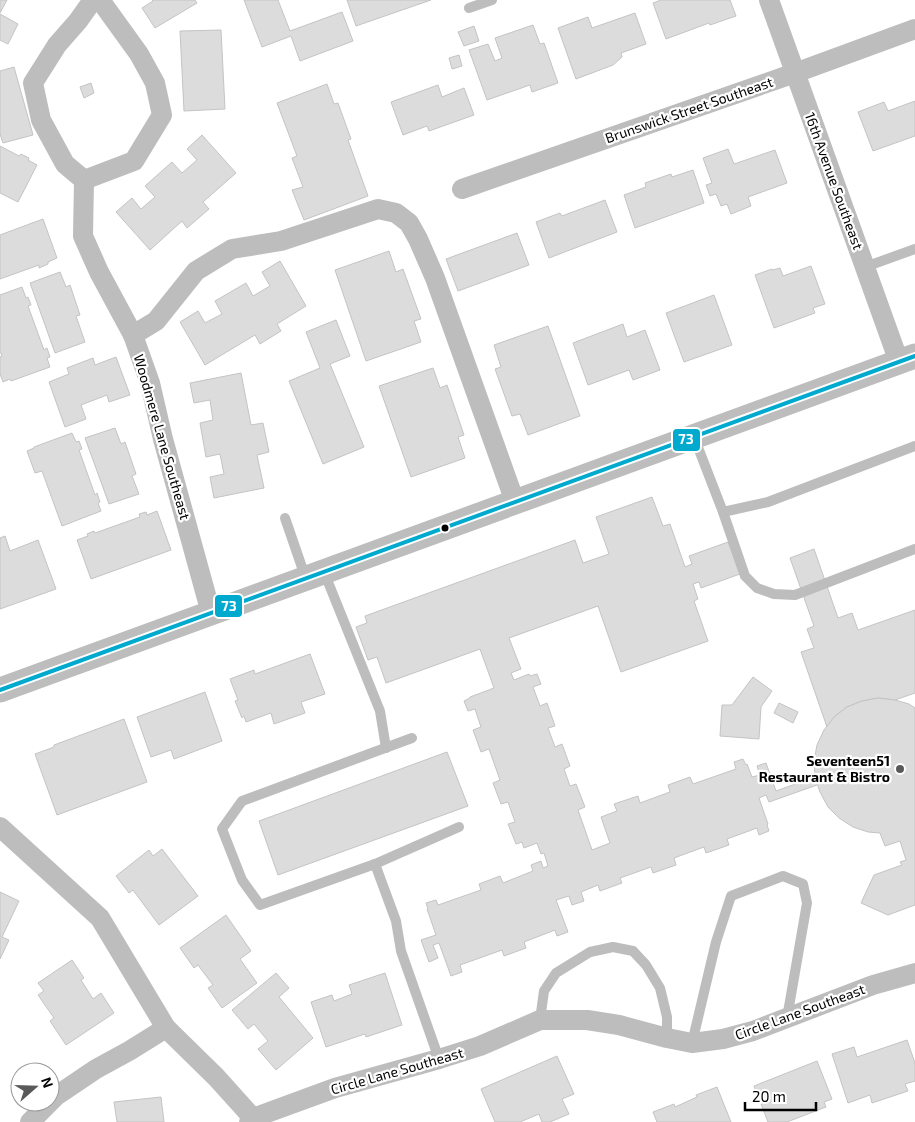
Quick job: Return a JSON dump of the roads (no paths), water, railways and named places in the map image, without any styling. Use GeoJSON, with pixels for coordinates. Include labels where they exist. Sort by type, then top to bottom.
{"type":"FeatureCollection","features":[{"type":"Feature","properties":{"kind":"street"},"geometry":{"type":"LineString","coordinates":[[93,0],[57,45],[33,83],[41,120],[65,164],[84,180],[134,161],[162,115],[155,83],[139,54],[100,0]]}},
{"type":"Feature","properties":{"kind":"street","name":"16th Avenue Southeast"},"geometry":{"type":"LineString","coordinates":[[769,0],[865,267],[907,359]]}},
{"type":"Feature","properties":{"kind":"street","name":"Brunswick Street Southeast"},"geometry":{"type":"LineString","coordinates":[[462,189],[795,73],[915,29]]}},
{"type":"Feature","properties":{"kind":"street","name":"Woodmere Lane Southeast"},"geometry":{"type":"LineString","coordinates":[[84,180],[83,236],[99,272],[133,335],[150,383],[163,439],[211,613]]}},
{"type":"Feature","properties":{"kind":"street"},"geometry":{"type":"LineString","coordinates":[[133,335],[156,321],[196,271],[232,248],[281,241],[378,210],[396,213],[409,223],[435,278],[516,502]]}},
{"type":"Feature","properties":{"kind":"street"},"geometry":{"type":"LineString","coordinates":[[0,690],[907,359]]}},
{"type":"Feature","properties":{"kind":"street","name":"Circle Lane Southeast"},"geometry":{"type":"LineString","coordinates":[[0,827],[100,918],[166,1028],[216,1077],[251,1120],[335,1088],[439,1060],[480,1046],[540,1020],[587,1020],[619,1025],[692,1043],[723,1039],[753,1030],[873,985],[915,973]]}},
{"type":"Feature","properties":{"kind":"street"},"geometry":{"type":"LineString","coordinates":[[30,1122],[56,1096],[96,1069],[166,1028]]}},
{"type":"Feature","properties":{"kind":"lane"},"geometry":{"type":"LineString","coordinates":[[469,8],[492,0]]}},
{"type":"Feature","properties":{"kind":"lane"},"geometry":{"type":"LineString","coordinates":[[865,267],[915,249]]}},
{"type":"Feature","properties":{"kind":"lane"},"geometry":{"type":"LineString","coordinates":[[694,437],[745,576],[757,588],[774,594],[795,595],[915,549]]}},
{"type":"Feature","properties":{"kind":"lane"},"geometry":{"type":"LineString","coordinates":[[723,512],[768,502],[915,446]]}},
{"type":"Feature","properties":{"kind":"lane"},"geometry":{"type":"LineString","coordinates":[[285,518],[315,575],[380,711],[386,748]]}},
{"type":"Feature","properties":{"kind":"lane"},"geometry":{"type":"LineString","coordinates":[[412,738],[242,802],[222,829],[242,880],[260,905],[375,864],[459,827]]}},
{"type":"Feature","properties":{"kind":"lane"},"geometry":{"type":"LineString","coordinates":[[375,864],[396,922],[400,951],[439,1060]]}},
{"type":"Feature","properties":{"kind":"lane"},"geometry":{"type":"LineString","coordinates":[[692,1043],[716,942],[731,896],[783,876],[803,884],[807,904],[787,1018]]}},
{"type":"Feature","properties":{"kind":"lane"},"geometry":{"type":"LineString","coordinates":[[540,1020],[544,991],[556,973],[590,952],[613,947],[633,951],[646,964],[660,988],[667,1017],[667,1038]]}},
{"type":"Feature","properties":{"kind":"place","name":"Seventeen51 Restaurant & Bistro"},"geometry":{"type":"Point","coordinates":[900,769]}}]}
